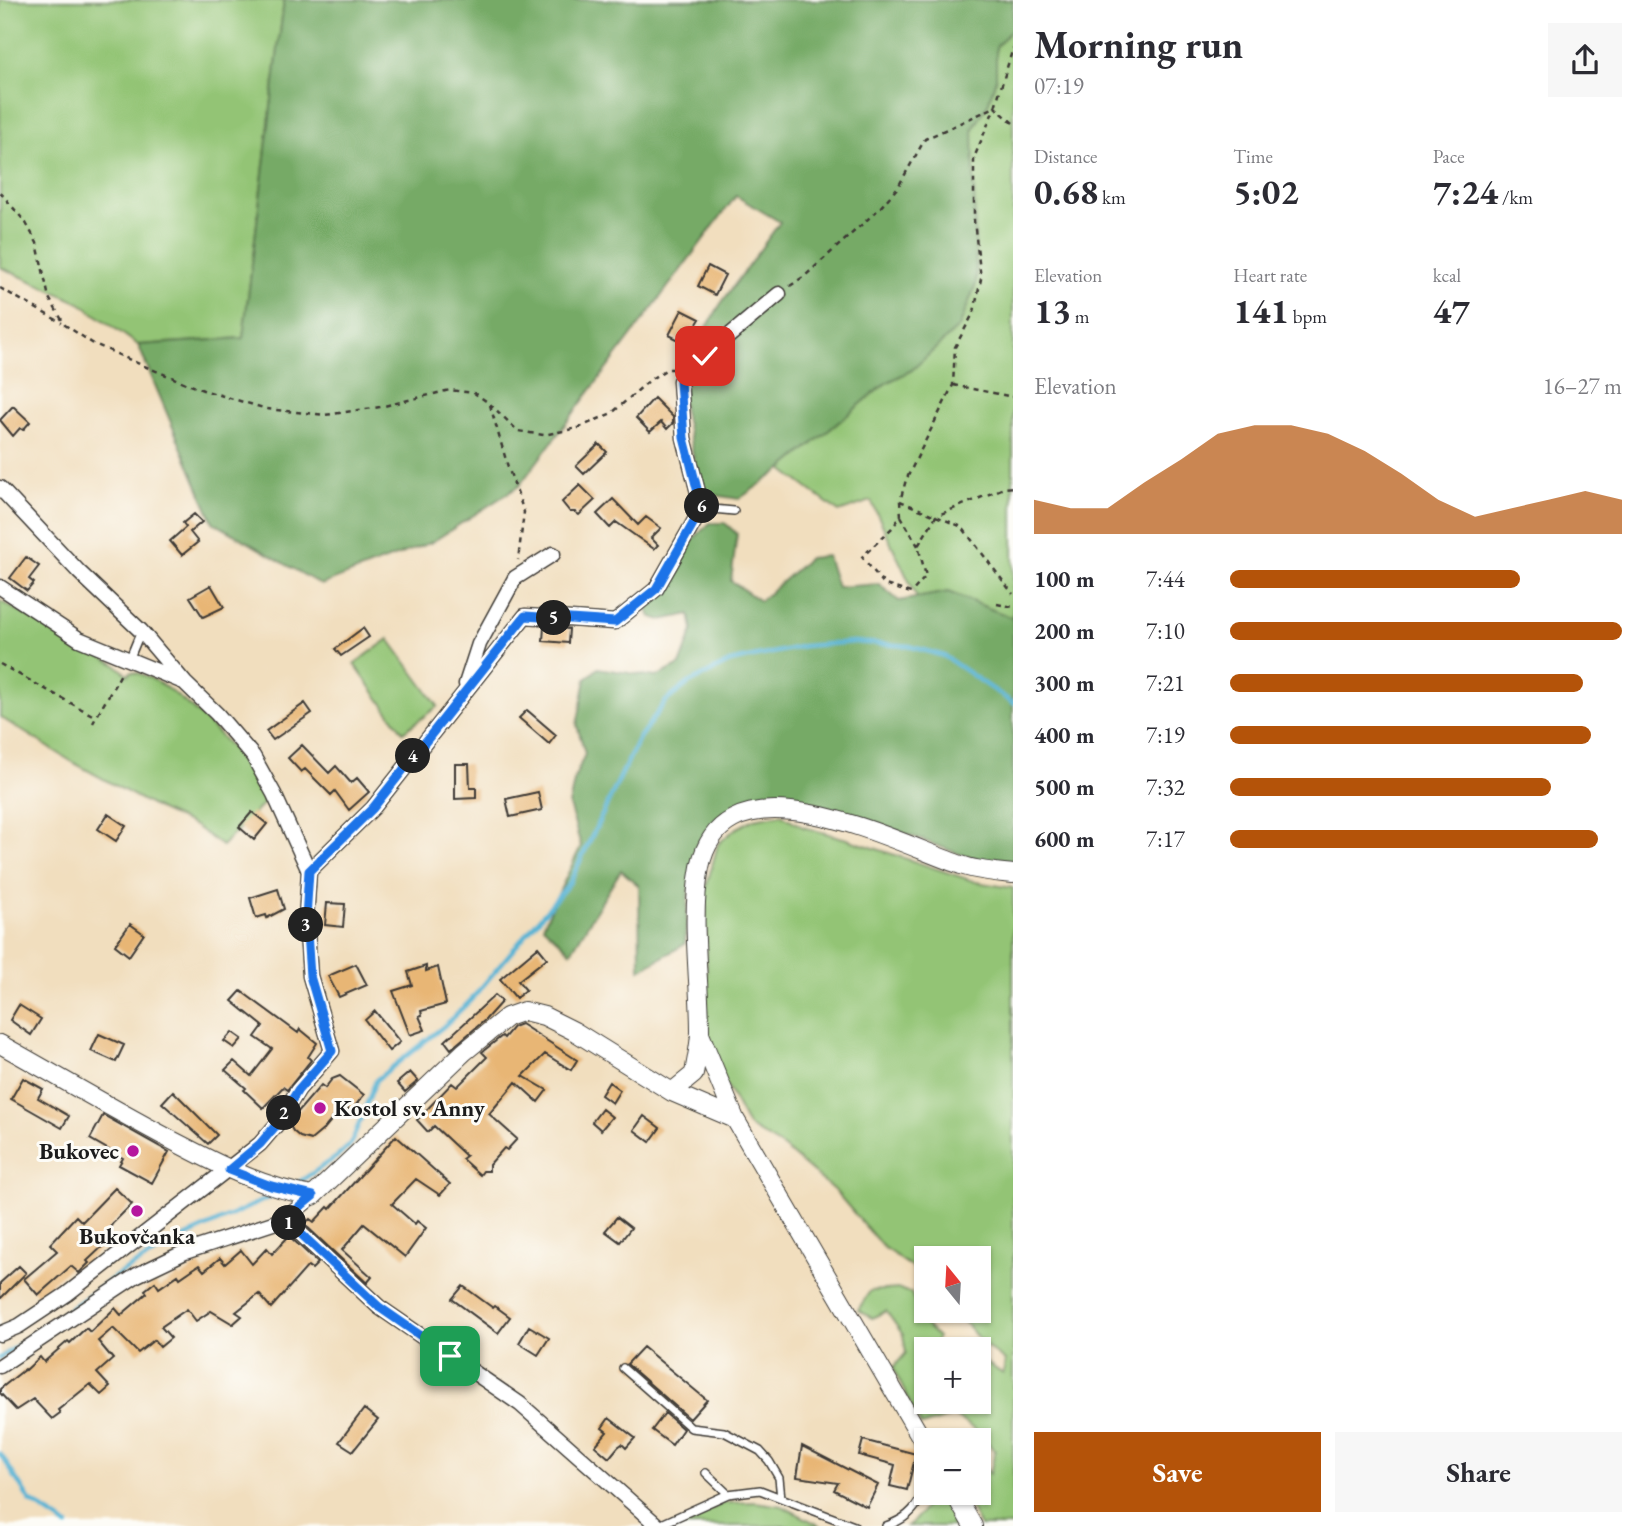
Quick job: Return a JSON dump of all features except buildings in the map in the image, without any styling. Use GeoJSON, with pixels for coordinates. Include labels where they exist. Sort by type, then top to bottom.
{"type":"FeatureCollection","features":[{"type":"Feature","properties":{"kind":"street"},"geometry":{"type":"LineString","coordinates":[[309,871],[373,808],[525,616],[615,622],[656,589],[702,508],[684,438],[680,381],[705,356],[779,294]]}},
{"type":"Feature","properties":{"kind":"street"},"geometry":{"type":"LineString","coordinates":[[0,488],[79,572],[142,631],[185,683],[217,714],[253,756],[274,794],[309,871],[306,918],[310,976],[332,1051],[298,1090],[278,1123],[260,1144],[52,1318],[0,1366]]}},
{"type":"Feature","properties":{"kind":"street"},"geometry":{"type":"LineString","coordinates":[[463,692],[479,644],[515,578],[552,554]]}},
{"type":"Feature","properties":{"kind":"street"},"geometry":{"type":"LineString","coordinates":[[0,587],[79,639],[185,683]]}},
{"type":"Feature","properties":{"kind":"street"},"geometry":{"type":"LineString","coordinates":[[673,1092],[694,1074],[700,1034],[696,948],[700,867],[708,844],[721,828],[745,813],[766,809],[795,811],[852,824],[964,866],[1013,874]]}},
{"type":"Feature","properties":{"kind":"street"},"geometry":{"type":"LineString","coordinates":[[0,1334],[52,1318],[113,1290],[160,1263],[285,1219],[305,1195],[464,1052],[507,1017],[524,1011],[544,1016],[574,1031],[673,1092],[735,1119]]}},
{"type":"Feature","properties":{"kind":"street"},"geometry":{"type":"LineString","coordinates":[[700,1034],[735,1119],[915,1428]]}},
{"type":"Feature","properties":{"kind":"street"},"geometry":{"type":"LineString","coordinates":[[0,1044],[130,1119],[229,1170],[305,1195]]}},
{"type":"Feature","properties":{"kind":"street"},"geometry":{"type":"LineString","coordinates":[[285,1219],[379,1307],[520,1404],[657,1526]]}},
{"type":"Feature","properties":{"kind":"street"},"geometry":{"type":"LineString","coordinates":[[961,1505],[973,1526]]}},
{"type":"Feature","properties":{"kind":"lane"},"geometry":{"type":"LineString","coordinates":[[702,508],[734,511]]}},
{"type":"Feature","properties":{"kind":"lane"},"geometry":{"type":"LineString","coordinates":[[129,660],[142,631]]}},
{"type":"Feature","properties":{"kind":"lane"},"geometry":{"type":"LineString","coordinates":[[623,1368],[691,1428],[724,1432],[760,1451],[779,1478],[781,1498]]}},
{"type":"Feature","properties":{"kind":"lane"},"geometry":{"type":"LineString","coordinates":[[706,1473],[728,1494]]}},
{"type":"Feature","properties":{"kind":"lane"},"geometry":{"type":"LineString","coordinates":[[657,1526],[728,1494],[760,1490],[854,1526]]}},
{"type":"Feature","properties":{"kind":"lane"},"geometry":{"type":"LineString","coordinates":[[886,1526],[904,1520],[917,1505]]}},
{"type":"Feature","properties":{"kind":"path"},"geometry":{"type":"LineString","coordinates":[[901,516],[862,557],[885,585],[911,593],[926,576],[918,546],[901,516],[900,500],[906,480],[953,385],[955,347],[974,312],[981,279],[974,221],[974,158],[995,107],[1013,48]]}},
{"type":"Feature","properties":{"kind":"path"},"geometry":{"type":"LineString","coordinates":[[995,107],[1013,123]]}},
{"type":"Feature","properties":{"kind":"path"},"geometry":{"type":"LineString","coordinates":[[779,294],[806,275],[879,209],[898,187],[925,139],[995,107]]}},
{"type":"Feature","properties":{"kind":"path"},"geometry":{"type":"LineString","coordinates":[[0,192],[26,223],[37,243],[50,298],[65,325]]}},
{"type":"Feature","properties":{"kind":"path"},"geometry":{"type":"LineString","coordinates":[[0,288],[92,343],[203,390],[267,410],[325,415],[380,407],[450,390],[474,393],[489,403],[518,431],[544,435],[578,428],[612,413],[650,379],[667,369],[678,369],[680,381]]}},
{"type":"Feature","properties":{"kind":"path"},"geometry":{"type":"LineString","coordinates":[[953,385],[1013,397]]}},
{"type":"Feature","properties":{"kind":"path"},"geometry":{"type":"LineString","coordinates":[[489,403],[524,512],[515,578]]}},
{"type":"Feature","properties":{"kind":"path"},"geometry":{"type":"LineString","coordinates":[[918,546],[936,516],[1004,488],[1013,487]]}},
{"type":"Feature","properties":{"kind":"path"},"geometry":{"type":"LineString","coordinates":[[900,500],[962,527],[1013,594]]}},
{"type":"Feature","properties":{"kind":"path"},"geometry":{"type":"LineString","coordinates":[[997,604],[1013,607]]}},
{"type":"Feature","properties":{"kind":"path"},"geometry":{"type":"LineString","coordinates":[[93,723],[129,660]]}},
{"type":"Feature","properties":{"kind":"path"},"geometry":{"type":"LineString","coordinates":[[0,664],[96,717]]}},
{"type":"Feature","properties":{"kind":"green space"},"geometry":{"type":"Polygon","coordinates":[[[0,0],[284,0],[243,338],[138,345],[80,303],[0,267],[0,0]]]}},
{"type":"Feature","properties":{"kind":"green space"},"geometry":{"type":"Polygon","coordinates":[[[284,0],[1013,0],[1013,28],[996,47],[996,78],[988,104],[973,129],[976,284],[959,327],[912,370],[886,383],[782,469],[739,499],[701,493],[682,402],[682,370],[720,305],[780,222],[736,196],[519,486],[432,542],[321,585],[213,522],[138,345],[243,338],[284,0]]]}},
{"type":"Feature","properties":{"kind":"green space"},"geometry":{"type":"Polygon","coordinates":[[[1013,27],[1013,618],[948,592],[917,598],[871,501],[839,512],[782,469],[886,383],[912,370],[973,184],[973,129],[988,104],[996,78],[995,47],[1013,27]]]}},
{"type":"Feature","properties":{"kind":"green space"},"geometry":{"type":"Polygon","coordinates":[[[710,523],[725,523],[737,534],[731,581],[760,601],[809,558],[827,556],[837,587],[879,584],[899,601],[948,592],[1013,618],[1013,863],[979,861],[797,798],[759,800],[727,813],[710,828],[696,846],[689,885],[685,944],[640,970],[639,886],[621,870],[571,952],[543,926],[581,846],[569,805],[575,777],[585,754],[577,725],[586,679],[598,668],[656,677],[680,665],[693,630],[690,614],[662,620],[651,617],[647,608],[691,541],[710,523]]]}},
{"type":"Feature","properties":{"kind":"green space"},"geometry":{"type":"Polygon","coordinates":[[[0,601],[115,664],[128,675],[131,672],[144,675],[174,694],[232,748],[266,801],[222,846],[195,826],[74,763],[0,717],[0,601]]]}},
{"type":"Feature","properties":{"kind":"green space"},"geometry":{"type":"Polygon","coordinates":[[[389,639],[438,706],[403,732],[354,664],[389,639]]]}},
{"type":"Feature","properties":{"kind":"green space"},"geometry":{"type":"Polygon","coordinates":[[[781,814],[803,827],[976,882],[1013,888],[1013,1526],[980,1526],[969,1505],[991,1505],[991,1469],[995,1451],[991,1447],[991,1428],[972,1428],[954,1416],[921,1426],[915,1414],[991,1414],[991,1366],[1003,1374],[1005,1361],[991,1350],[991,1337],[977,1337],[965,1323],[991,1323],[991,1246],[914,1246],[914,1269],[883,1247],[836,1192],[784,1148],[748,1126],[713,1060],[707,1035],[706,888],[718,844],[735,829],[754,819],[781,814]]]}},
{"type":"Feature","properties":{"kind":"green space"},"geometry":{"type":"Polygon","coordinates":[[[900,1289],[911,1293],[914,1300],[914,1323],[923,1323],[938,1337],[914,1337],[914,1412],[893,1368],[906,1353],[903,1335],[886,1311],[872,1318],[858,1310],[870,1291],[900,1289]]]}},
{"type":"Feature","properties":{"kind":"green space"},"geometry":{"type":"Polygon","coordinates":[[[755,1502],[782,1506],[821,1526],[678,1526],[723,1503],[755,1502]]]}},
{"type":"Feature","properties":{"kind":"green space"},"geometry":{"type":"Polygon","coordinates":[[[926,1505],[949,1505],[962,1526],[907,1526],[926,1505]]]}},
{"type":"Feature","properties":{"kind":"waterway"},"geometry":{"type":"LineString","coordinates":[[293,1186],[349,1146],[376,1080],[444,1026],[470,1001],[570,882],[639,738],[666,701],[689,683],[730,662],[804,646],[854,642],[909,646],[944,656],[1013,703]]}},
{"type":"Feature","properties":{"kind":"waterway"},"geometry":{"type":"LineString","coordinates":[[0,1358],[122,1272],[185,1237],[279,1193]]}},
{"type":"Feature","properties":{"kind":"waterway"},"geometry":{"type":"LineString","coordinates":[[0,1453],[30,1501],[68,1526]]}},
{"type":"Feature","properties":{"kind":"place","name":"Kostol sv. Anny"},"geometry":{"type":"Point","coordinates":[320,1108]}},
{"type":"Feature","properties":{"kind":"place","name":"Bukovec"},"geometry":{"type":"Point","coordinates":[133,1151]}},
{"type":"Feature","properties":{"kind":"place","name":"Bukovčanka"},"geometry":{"type":"Point","coordinates":[137,1211]}},
{"type":"Feature","properties":{"kind":"route"},"geometry":{"type":"LineString","coordinates":[[450,1356],[379,1307],[285,1219],[313,1196],[296,1194],[229,1170],[260,1144],[278,1123],[298,1090],[332,1051],[310,976],[306,918],[309,871],[373,808],[525,616],[615,622],[656,589],[702,508],[684,438],[680,381],[705,356]]}}]}
